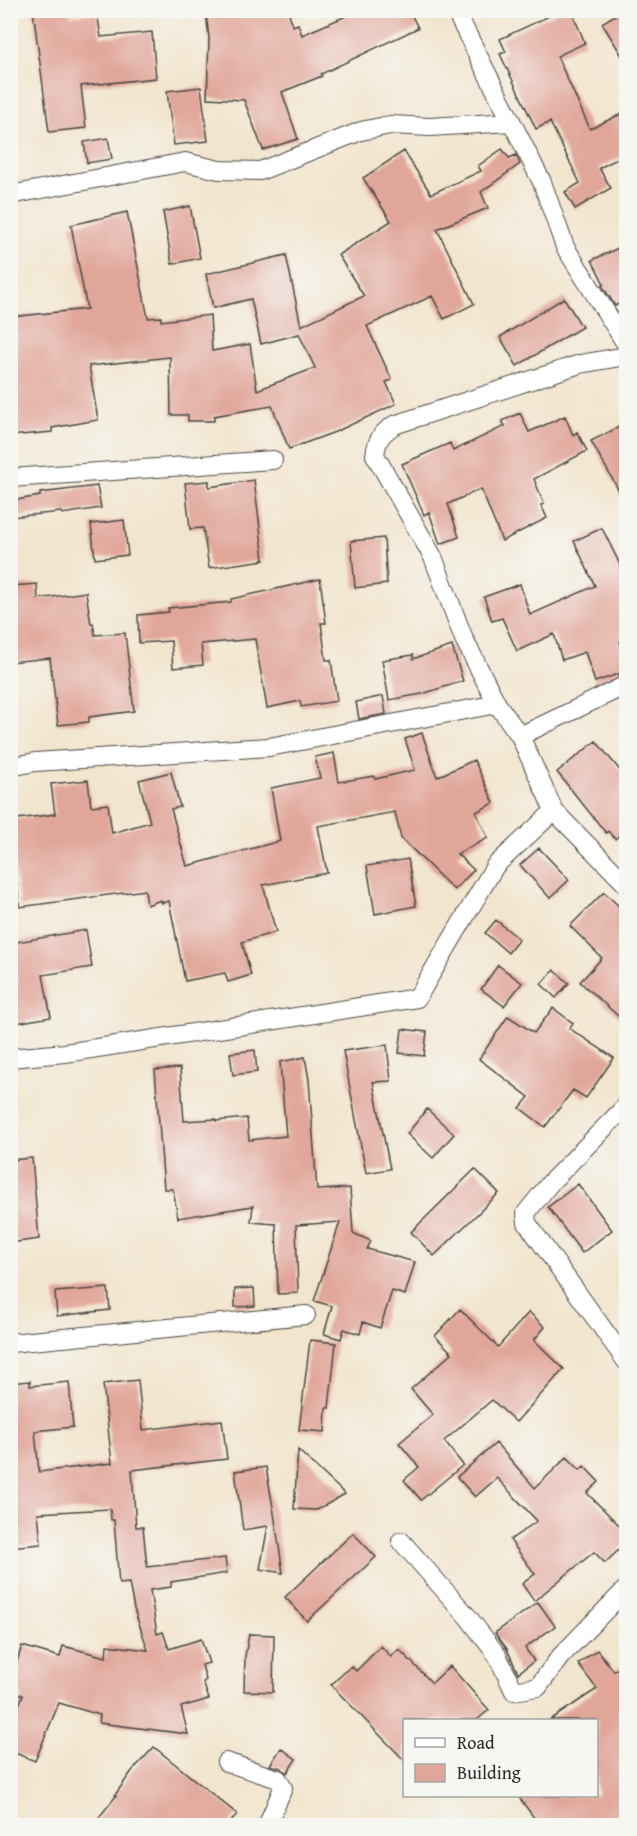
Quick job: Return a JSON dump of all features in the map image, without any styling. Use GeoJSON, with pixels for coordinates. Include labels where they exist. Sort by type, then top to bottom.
{"type":"FeatureCollection","features":[{"type":"Feature","properties":{"kind":"street"},"geometry":{"type":"LineString","coordinates":[[455,10],[542,182],[565,247],[627,344]]}},
{"type":"Feature","properties":{"kind":"street"},"geometry":{"type":"LineString","coordinates":[[10,195],[186,162],[219,170],[260,171],[362,132],[390,125],[430,128],[511,122]]}},
{"type":"Feature","properties":{"kind":"street"},"geometry":{"type":"LineString","coordinates":[[627,356],[580,363],[394,425],[383,432],[377,440],[375,455],[433,556],[465,639],[497,704],[520,736],[554,811],[627,884]]}},
{"type":"Feature","properties":{"kind":"street"},"geometry":{"type":"LineString","coordinates":[[10,478],[273,460]]}},
{"type":"Feature","properties":{"kind":"street"},"geometry":{"type":"LineString","coordinates":[[520,736],[627,685]]}},
{"type":"Feature","properties":{"kind":"street"},"geometry":{"type":"LineString","coordinates":[[10,767],[35,762],[269,747],[497,704]]}},
{"type":"Feature","properties":{"kind":"street"},"geometry":{"type":"LineString","coordinates":[[10,1058],[65,1053],[417,998],[495,866],[554,811]]}},
{"type":"Feature","properties":{"kind":"street"},"geometry":{"type":"LineString","coordinates":[[627,1107],[551,1182],[526,1213],[527,1223],[627,1361]]}},
{"type":"Feature","properties":{"kind":"street"},"geometry":{"type":"LineString","coordinates":[[10,1343],[306,1315]]}},
{"type":"Feature","properties":{"kind":"street"},"geometry":{"type":"LineString","coordinates":[[401,1541],[468,1617],[497,1655],[514,1691],[538,1687],[560,1657],[627,1589]]}},
{"type":"Feature","properties":{"kind":"street"},"geometry":{"type":"LineString","coordinates":[[226,1762],[278,1779],[284,1788],[267,1826]]}},
{"type":"Feature","properties":{"kind":"building"},"geometry":{"type":"Polygon","coordinates":[[[33,10],[69,10],[70,16],[97,12],[101,37],[152,32],[156,78],[81,86],[86,128],[49,132],[33,10]]]}},
{"type":"Feature","properties":{"kind":"building"},"geometry":{"type":"Polygon","coordinates":[[[230,10],[288,10],[293,26],[298,24],[302,35],[360,10],[409,10],[418,28],[321,74],[322,76],[282,92],[298,139],[263,150],[244,100],[207,98],[209,38],[206,13],[230,10]]]}},
{"type":"Feature","properties":{"kind":"building"},"geometry":{"type":"Polygon","coordinates":[[[562,10],[571,10],[585,43],[557,56],[590,129],[627,111],[627,154],[599,168],[611,188],[575,209],[565,192],[580,183],[550,122],[536,129],[500,54],[506,52],[500,39],[562,10]]]}},
{"type":"Feature","properties":{"kind":"building"},"geometry":{"type":"Polygon","coordinates":[[[623,10],[627,10],[627,64],[602,23],[623,10]]]}},
{"type":"Feature","properties":{"kind":"building"},"geometry":{"type":"Polygon","coordinates":[[[201,87],[208,141],[174,145],[167,91],[201,87]]]}},
{"type":"Feature","properties":{"kind":"building"},"geometry":{"type":"Polygon","coordinates":[[[108,138],[112,159],[87,163],[84,142],[108,138]]]}},
{"type":"Feature","properties":{"kind":"building"},"geometry":{"type":"Polygon","coordinates":[[[502,149],[509,158],[516,155],[520,164],[481,192],[488,208],[437,229],[474,304],[444,319],[432,296],[367,326],[392,380],[386,382],[396,404],[335,432],[289,449],[272,406],[214,416],[214,421],[188,421],[188,415],[171,415],[170,357],[89,366],[98,420],[52,428],[52,432],[10,436],[10,317],[87,309],[71,225],[127,212],[148,318],[161,317],[161,321],[210,315],[212,351],[250,344],[257,390],[315,368],[299,334],[261,344],[251,299],[213,308],[206,274],[286,255],[301,326],[364,296],[338,255],[391,221],[363,178],[404,151],[431,194],[481,171],[478,166],[502,149]]]}},
{"type":"Feature","properties":{"kind":"building"},"geometry":{"type":"Polygon","coordinates":[[[190,206],[200,258],[172,264],[163,212],[190,206]]]}},
{"type":"Feature","properties":{"kind":"building"},"geometry":{"type":"Polygon","coordinates":[[[627,244],[627,299],[615,306],[602,285],[604,284],[592,260],[627,244]]]}},
{"type":"Feature","properties":{"kind":"building"},"geometry":{"type":"Polygon","coordinates":[[[564,298],[582,327],[517,366],[500,337],[564,298]]]}},
{"type":"Feature","properties":{"kind":"building"},"geometry":{"type":"Polygon","coordinates":[[[520,413],[529,432],[565,416],[573,435],[577,432],[587,451],[534,479],[547,518],[502,541],[481,489],[448,504],[459,537],[440,544],[429,512],[424,515],[402,464],[450,443],[453,451],[505,426],[502,421],[520,413]]]}},
{"type":"Feature","properties":{"kind":"building"},"geometry":{"type":"Polygon","coordinates":[[[627,423],[627,505],[591,441],[627,423]]]}},
{"type":"Feature","properties":{"kind":"building"},"geometry":{"type":"Polygon","coordinates":[[[254,480],[264,560],[209,568],[203,528],[190,529],[185,483],[209,481],[209,487],[254,480]]]}},
{"type":"Feature","properties":{"kind":"building"},"geometry":{"type":"Polygon","coordinates":[[[97,486],[101,508],[62,514],[62,512],[10,517],[10,501],[40,496],[40,493],[97,486]]]}},
{"type":"Feature","properties":{"kind":"building"},"geometry":{"type":"Polygon","coordinates":[[[124,520],[128,555],[95,559],[91,524],[124,520]]]}},
{"type":"Feature","properties":{"kind":"building"},"geometry":{"type":"Polygon","coordinates":[[[602,528],[627,579],[627,639],[620,642],[627,662],[627,671],[595,682],[585,652],[562,660],[554,634],[517,651],[502,618],[492,621],[484,597],[520,584],[530,615],[595,586],[574,541],[602,528]]]}},
{"type":"Feature","properties":{"kind":"building"},"geometry":{"type":"Polygon","coordinates":[[[384,538],[387,584],[355,588],[351,541],[384,538]]]}},
{"type":"Feature","properties":{"kind":"building"},"geometry":{"type":"Polygon","coordinates":[[[320,579],[326,623],[321,623],[326,660],[331,660],[337,701],[301,707],[300,701],[267,708],[255,639],[201,644],[203,665],[173,668],[171,641],[139,643],[138,615],[169,612],[168,608],[231,602],[231,599],[320,579]]]}},
{"type":"Feature","properties":{"kind":"building"},"geometry":{"type":"Polygon","coordinates":[[[37,584],[38,599],[86,592],[95,635],[125,633],[134,711],[89,717],[89,722],[58,725],[50,658],[10,662],[10,586],[37,584]]]}},
{"type":"Feature","properties":{"kind":"building"},"geometry":{"type":"Polygon","coordinates":[[[452,646],[463,681],[422,694],[389,700],[382,660],[413,655],[413,659],[452,646]]]}},
{"type":"Feature","properties":{"kind":"building"},"geometry":{"type":"Polygon","coordinates":[[[383,696],[386,714],[359,719],[356,702],[383,696]]]}},
{"type":"Feature","properties":{"kind":"building"},"geometry":{"type":"Polygon","coordinates":[[[422,733],[437,777],[474,760],[494,803],[476,812],[488,838],[457,854],[474,870],[454,890],[401,838],[395,812],[318,826],[327,873],[263,885],[276,932],[242,942],[251,975],[228,982],[225,973],[185,981],[169,901],[162,903],[161,900],[147,905],[145,890],[20,907],[10,836],[10,820],[55,814],[51,784],[88,780],[91,806],[108,804],[112,833],[150,822],[139,780],[171,772],[180,807],[171,809],[187,866],[280,841],[271,788],[320,778],[315,757],[334,753],[339,782],[374,776],[375,779],[415,770],[405,739],[422,733]]]}},
{"type":"Feature","properties":{"kind":"building"},"geometry":{"type":"Polygon","coordinates":[[[596,741],[627,779],[627,828],[615,839],[608,831],[606,833],[557,772],[596,741]]]}},
{"type":"Feature","properties":{"kind":"building"},"geometry":{"type":"Polygon","coordinates":[[[539,848],[569,880],[550,898],[520,865],[539,848]]]}},
{"type":"Feature","properties":{"kind":"building"},"geometry":{"type":"Polygon","coordinates":[[[408,859],[416,906],[375,914],[367,866],[408,859]]]}},
{"type":"Feature","properties":{"kind":"building"},"geometry":{"type":"Polygon","coordinates":[[[604,892],[627,914],[627,1024],[580,982],[602,958],[570,926],[604,892]]]}},
{"type":"Feature","properties":{"kind":"building"},"geometry":{"type":"Polygon","coordinates":[[[496,920],[519,939],[508,953],[485,933],[496,920]]]}},
{"type":"Feature","properties":{"kind":"building"},"geometry":{"type":"Polygon","coordinates":[[[86,930],[92,967],[43,975],[51,1017],[10,1024],[10,986],[18,985],[11,943],[86,930]]]}},
{"type":"Feature","properties":{"kind":"building"},"geometry":{"type":"Polygon","coordinates":[[[498,965],[522,983],[504,1006],[481,989],[498,965]]]}},
{"type":"Feature","properties":{"kind":"building"},"geometry":{"type":"Polygon","coordinates":[[[554,970],[569,983],[556,998],[541,984],[554,970]]]}},
{"type":"Feature","properties":{"kind":"building"},"geometry":{"type":"Polygon","coordinates":[[[553,1008],[573,1023],[569,1028],[614,1058],[586,1098],[573,1090],[545,1127],[520,1108],[529,1097],[479,1059],[508,1016],[534,1033],[553,1008]]]}},
{"type":"Feature","properties":{"kind":"building"},"geometry":{"type":"Polygon","coordinates":[[[402,1029],[427,1032],[424,1056],[399,1053],[402,1029]]]}},
{"type":"Feature","properties":{"kind":"building"},"geometry":{"type":"Polygon","coordinates":[[[387,1045],[391,1081],[373,1082],[390,1169],[366,1173],[343,1051],[387,1045]]]}},
{"type":"Feature","properties":{"kind":"building"},"geometry":{"type":"Polygon","coordinates":[[[255,1050],[257,1072],[233,1075],[230,1053],[255,1050]]]}},
{"type":"Feature","properties":{"kind":"building"},"geometry":{"type":"Polygon","coordinates":[[[305,1057],[309,1080],[317,1190],[350,1188],[353,1233],[371,1241],[367,1249],[415,1262],[405,1295],[392,1291],[380,1328],[363,1322],[360,1334],[344,1329],[341,1339],[324,1334],[332,1306],[314,1301],[340,1222],[296,1225],[298,1293],[278,1294],[276,1224],[251,1222],[253,1206],[178,1218],[173,1189],[164,1189],[155,1070],[180,1068],[184,1121],[247,1118],[249,1140],[286,1136],[280,1062],[305,1057]]]}},
{"type":"Feature","properties":{"kind":"building"},"geometry":{"type":"Polygon","coordinates":[[[427,1109],[454,1134],[433,1158],[407,1134],[427,1109]]]}},
{"type":"Feature","properties":{"kind":"building"},"geometry":{"type":"Polygon","coordinates":[[[32,1158],[39,1239],[10,1243],[10,1160],[32,1158]]]}},
{"type":"Feature","properties":{"kind":"building"},"geometry":{"type":"Polygon","coordinates":[[[475,1169],[499,1193],[434,1256],[411,1232],[475,1169]]]}},
{"type":"Feature","properties":{"kind":"building"},"geometry":{"type":"Polygon","coordinates":[[[578,1184],[612,1230],[582,1253],[548,1207],[578,1184]]]}},
{"type":"Feature","properties":{"kind":"building"},"geometry":{"type":"Polygon","coordinates":[[[108,1288],[110,1310],[57,1316],[55,1292],[108,1288]]]}},
{"type":"Feature","properties":{"kind":"building"},"geometry":{"type":"Polygon","coordinates":[[[254,1288],[255,1306],[235,1307],[235,1289],[254,1288]]]}},
{"type":"Feature","properties":{"kind":"building"},"geometry":{"type":"Polygon","coordinates":[[[460,1309],[498,1347],[529,1312],[545,1327],[534,1340],[564,1369],[516,1422],[492,1400],[444,1441],[463,1465],[421,1500],[404,1480],[419,1467],[399,1443],[433,1415],[411,1389],[452,1353],[435,1336],[460,1309]]]}},
{"type":"Feature","properties":{"kind":"building"},"geometry":{"type":"Polygon","coordinates":[[[310,1340],[336,1343],[329,1408],[326,1408],[325,1432],[299,1430],[310,1340]]]}},
{"type":"Feature","properties":{"kind":"building"},"geometry":{"type":"Polygon","coordinates":[[[138,1380],[143,1430],[222,1420],[227,1459],[132,1470],[136,1527],[143,1527],[147,1567],[225,1558],[227,1573],[171,1582],[171,1587],[150,1590],[157,1634],[163,1632],[169,1649],[201,1639],[209,1663],[202,1665],[206,1680],[203,1682],[209,1699],[181,1707],[188,1734],[99,1723],[100,1715],[59,1703],[35,1761],[10,1751],[10,1726],[23,1695],[10,1691],[10,1683],[22,1646],[60,1657],[63,1646],[106,1657],[107,1645],[148,1650],[134,1609],[129,1583],[119,1584],[114,1520],[111,1520],[110,1509],[38,1513],[41,1544],[10,1547],[10,1518],[15,1518],[10,1480],[10,1383],[30,1381],[30,1386],[69,1382],[73,1427],[35,1431],[39,1472],[112,1463],[103,1384],[138,1380]]]}},
{"type":"Feature","properties":{"kind":"building"},"geometry":{"type":"Polygon","coordinates":[[[496,1443],[535,1488],[567,1457],[580,1470],[584,1466],[599,1482],[587,1493],[627,1533],[627,1542],[605,1563],[594,1552],[534,1601],[522,1584],[535,1574],[510,1540],[537,1521],[497,1478],[475,1497],[457,1477],[496,1443]]]}},
{"type":"Feature","properties":{"kind":"building"},"geometry":{"type":"Polygon","coordinates":[[[298,1450],[345,1494],[317,1510],[294,1509],[298,1450]]]}},
{"type":"Feature","properties":{"kind":"building"},"geometry":{"type":"Polygon","coordinates":[[[266,1467],[283,1573],[260,1569],[268,1526],[243,1530],[235,1471],[266,1467]]]}},
{"type":"Feature","properties":{"kind":"building"},"geometry":{"type":"Polygon","coordinates":[[[353,1533],[376,1557],[307,1621],[285,1597],[353,1533]]]}},
{"type":"Feature","properties":{"kind":"building"},"geometry":{"type":"Polygon","coordinates":[[[538,1602],[555,1626],[525,1648],[534,1661],[518,1673],[507,1649],[495,1633],[538,1602]]]}},
{"type":"Feature","properties":{"kind":"building"},"geometry":{"type":"Polygon","coordinates":[[[249,1634],[274,1635],[273,1692],[244,1691],[245,1656],[249,1634]]]}},
{"type":"Feature","properties":{"kind":"building"},"geometry":{"type":"Polygon","coordinates":[[[381,1646],[391,1657],[399,1649],[432,1683],[450,1666],[489,1710],[478,1719],[403,1719],[403,1759],[331,1685],[351,1666],[356,1671],[381,1646]]]}},
{"type":"Feature","properties":{"kind":"building"},"geometry":{"type":"Polygon","coordinates":[[[597,1650],[614,1671],[627,1663],[627,1826],[540,1826],[519,1797],[598,1797],[598,1719],[552,1719],[597,1689],[578,1664],[597,1650]]]}},
{"type":"Feature","properties":{"kind":"building"},"geometry":{"type":"Polygon","coordinates":[[[154,1747],[237,1814],[228,1826],[92,1826],[132,1771],[154,1747]]]}},
{"type":"Feature","properties":{"kind":"building"},"geometry":{"type":"Polygon","coordinates":[[[281,1748],[296,1759],[287,1773],[281,1768],[270,1765],[281,1748]]]}}]}
